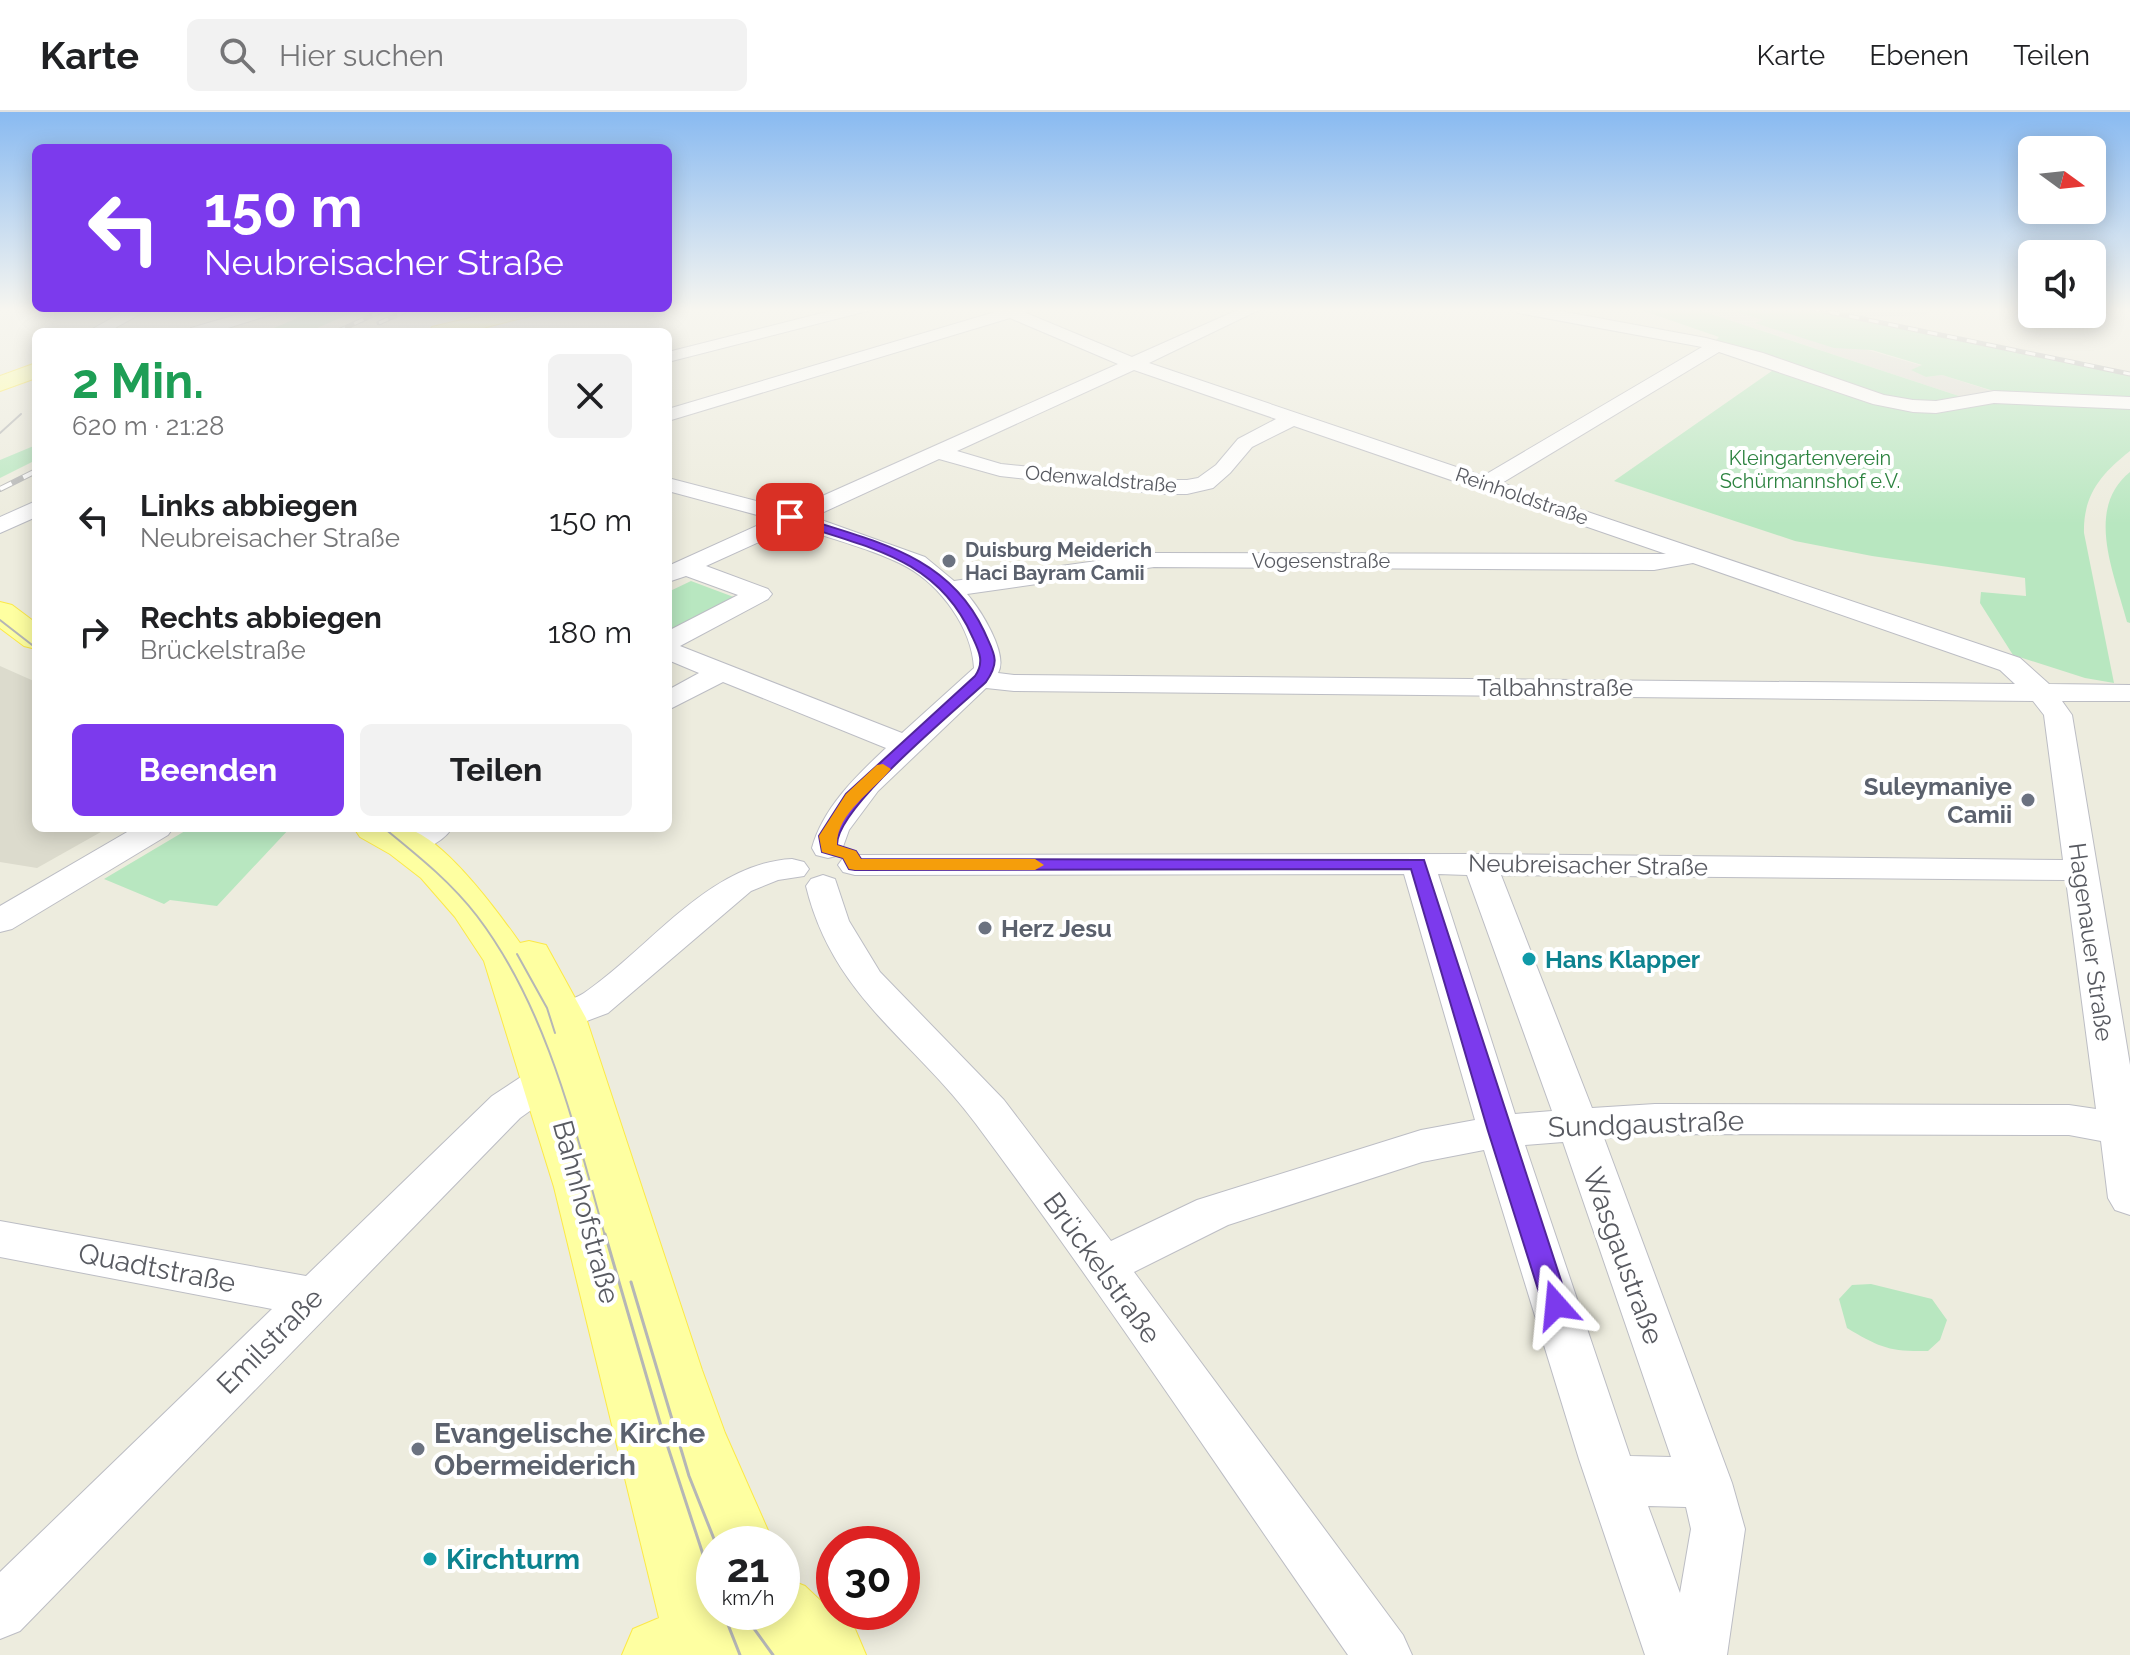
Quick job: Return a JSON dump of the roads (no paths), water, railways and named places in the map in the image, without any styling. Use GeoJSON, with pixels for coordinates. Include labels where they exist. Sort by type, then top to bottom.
{"type":"FeatureCollection","features":[{"type":"Feature","properties":{"kind":"main road"},"geometry":{"type":"LineString","coordinates":[[0,612],[32,636]]}},
{"type":"Feature","properties":{"kind":"main road"},"geometry":{"type":"LineString","coordinates":[[0,636],[32,658]]}},
{"type":"Feature","properties":{"kind":"main road","name":"Bahnhofstraße"},"geometry":{"type":"LineString","coordinates":[[410,833],[459,867],[502,917],[527,953],[585,1147],[692,1433],[731,1526]]}},
{"type":"Feature","properties":{"kind":"main road","name":"Bahnhofstraße"},"geometry":{"type":"LineString","coordinates":[[585,1147],[690,1653]]}},
{"type":"Feature","properties":{"kind":"main road"},"geometry":{"type":"LineString","coordinates":[[690,1653],[809,1640]]}},
{"type":"Feature","properties":{"kind":"street"},"geometry":{"type":"LineString","coordinates":[[672,414],[783,380]]}},
{"type":"Feature","properties":{"kind":"street"},"geometry":{"type":"LineString","coordinates":[[677,571],[1094,380]]}},
{"type":"Feature","properties":{"kind":"street","name":"Reinholdstraße"},"geometry":{"type":"LineString","coordinates":[[1181,380],[1980,652],[2010,664],[2040,691]]}},
{"type":"Feature","properties":{"kind":"street"},"geometry":{"type":"LineString","coordinates":[[1485,484],[1660,380]]}},
{"type":"Feature","properties":{"kind":"street"},"geometry":{"type":"LineString","coordinates":[[1820,380],[1880,400],[1913,406],[1936,407],[1994,397],[2130,403]]}},
{"type":"Feature","properties":{"kind":"street","name":"Odenwaldstraße"},"geometry":{"type":"LineString","coordinates":[[936,452],[1000,470],[1160,487],[1187,487],[1205,483],[1223,469],[1245,443],[1294,418]]}},
{"type":"Feature","properties":{"kind":"street"},"geometry":{"type":"LineString","coordinates":[[546,1024],[595,1004],[739,884],[772,870],[824,867],[828,836],[852,797],[980,679],[988,668],[987,654],[967,610],[949,589],[916,562],[790,517],[672,485]]}},
{"type":"Feature","properties":{"kind":"street"},"geometry":{"type":"LineString","coordinates":[[0,526],[32,510]]}},
{"type":"Feature","properties":{"kind":"street","name":"Vogesenstraße"},"geometry":{"type":"LineString","coordinates":[[949,589],[1154,560],[1654,563],[1694,556]]}},
{"type":"Feature","properties":{"kind":"street"},"geometry":{"type":"LineString","coordinates":[[672,640],[759,594],[677,571]]}},
{"type":"Feature","properties":{"kind":"street"},"geometry":{"type":"LineString","coordinates":[[672,653],[908,746]]}},
{"type":"Feature","properties":{"kind":"street"},"geometry":{"type":"LineString","coordinates":[[672,699],[719,673]]}},
{"type":"Feature","properties":{"kind":"street","name":"Talbahnstraße"},"geometry":{"type":"LineString","coordinates":[[980,679],[1028,683],[2130,693]]}},
{"type":"Feature","properties":{"kind":"street","name":"Hagenauer Straße"},"geometry":{"type":"LineString","coordinates":[[2040,691],[2058,715],[2130,1198]]}},
{"type":"Feature","properties":{"kind":"street"},"geometry":{"type":"LineString","coordinates":[[0,921],[150,832]]}},
{"type":"Feature","properties":{"kind":"street"},"geometry":{"type":"LineString","coordinates":[[1418,864],[1499,1131],[1613,1480],[1674,1655]]}},
{"type":"Feature","properties":{"kind":"street","name":"Neubreisacher Straße"},"geometry":{"type":"LineString","coordinates":[[824,867],[1480,864],[2080,870]]}},
{"type":"Feature","properties":{"kind":"street","name":"Wasgaustraße"},"geometry":{"type":"LineString","coordinates":[[1480,864],[1522,969],[1706,1483],[1718,1529],[1698,1655]]}},
{"type":"Feature","properties":{"kind":"street","name":"Brückelstraße"},"geometry":{"type":"LineString","coordinates":[[824,867],[844,949],[864,976],[986,1108],[1383,1655]]}},
{"type":"Feature","properties":{"kind":"street","name":"Emilstraße"},"geometry":{"type":"LineString","coordinates":[[0,1611],[506,1107],[562,1075]]}},
{"type":"Feature","properties":{"kind":"street","name":"Sundgaustraße"},"geometry":{"type":"LineString","coordinates":[[1102,1267],[1213,1212],[1421,1146],[1499,1131],[1655,1119],[2069,1120],[2119,1129]]}},
{"type":"Feature","properties":{"kind":"street","name":"Quadtstraße"},"geometry":{"type":"LineString","coordinates":[[0,1239],[313,1297]]}},
{"type":"Feature","properties":{"kind":"street"},"geometry":{"type":"LineString","coordinates":[[1613,1480],[1706,1483]]}},
{"type":"Feature","properties":{"kind":"tram line"},"geometry":{"type":"LineString","coordinates":[[0,433],[21,414]]}},
{"type":"Feature","properties":{"kind":"tram line"},"geometry":{"type":"LineString","coordinates":[[0,620],[32,645]]}},
{"type":"Feature","properties":{"kind":"tram line"},"geometry":{"type":"LineString","coordinates":[[389,832],[467,903],[522,989],[556,1069],[605,1236]]}},
{"type":"Feature","properties":{"kind":"tram line"},"geometry":{"type":"LineString","coordinates":[[517,954],[547,1008],[555,1033]]}},
{"type":"Feature","properties":{"kind":"tram line"},"geometry":{"type":"LineString","coordinates":[[605,1234],[696,1533]]}},
{"type":"Feature","properties":{"kind":"tram line"},"geometry":{"type":"LineString","coordinates":[[631,1282],[689,1476],[709,1526]]}},
{"type":"Feature","properties":{"kind":"tram line"},"geometry":{"type":"LineString","coordinates":[[730,1630],[740,1655]]}},
{"type":"Feature","properties":{"kind":"tram line"},"geometry":{"type":"LineString","coordinates":[[755,1630],[773,1655]]}},
{"type":"Feature","properties":{"kind":"railway"},"geometry":{"type":"LineString","coordinates":[[0,489],[32,473]]}},
{"type":"Feature","properties":{"kind":"place","name":"Duisburg Meiderich Haci Bayram Camii"},"geometry":{"type":"Point","coordinates":[949,561]}},
{"type":"Feature","properties":{"kind":"place","name":"Suleymaniye Camii"},"geometry":{"type":"Point","coordinates":[2028,800]}},
{"type":"Feature","properties":{"kind":"place","name":"Herz Jesu"},"geometry":{"type":"Point","coordinates":[985,928]}},
{"type":"Feature","properties":{"kind":"place","name":"Hans Klapper"},"geometry":{"type":"Point","coordinates":[1529,959]}},
{"type":"Feature","properties":{"kind":"place","name":"Evangelische Kirche Obermeiderich"},"geometry":{"type":"Point","coordinates":[418,1449]}},
{"type":"Feature","properties":{"kind":"place","name":"Kirchturm"},"geometry":{"type":"Point","coordinates":[430,1559]}},
{"type":"Feature","properties":{"kind":"park label","name":"Kleingartenverein Schürmannshof e.V."},"geometry":{"type":"Point","coordinates":[1810,470]}}]}
